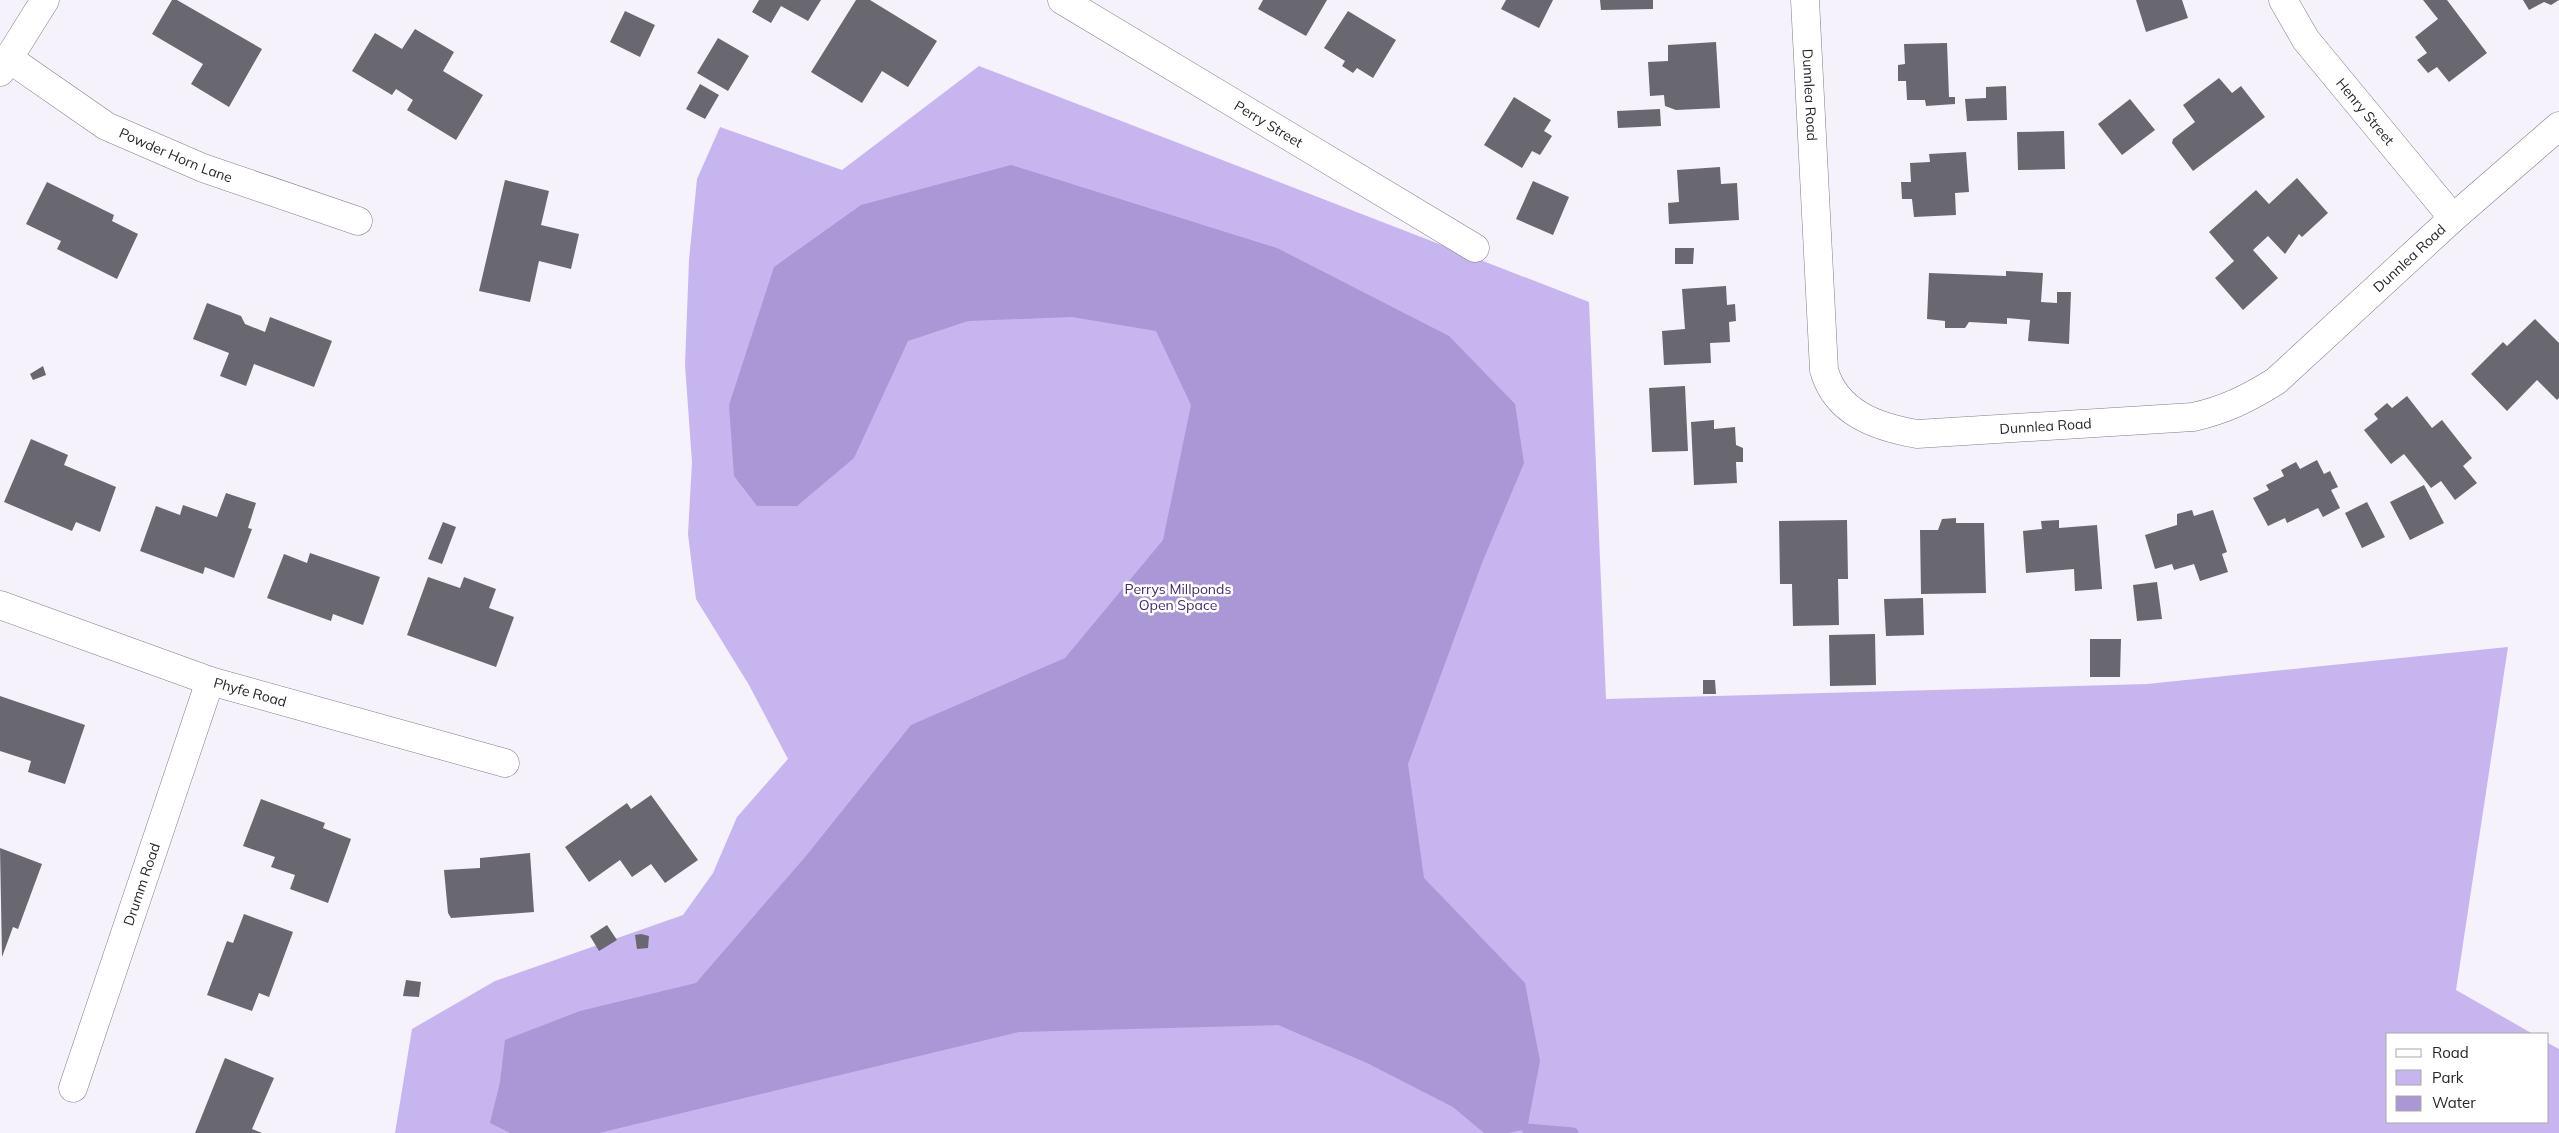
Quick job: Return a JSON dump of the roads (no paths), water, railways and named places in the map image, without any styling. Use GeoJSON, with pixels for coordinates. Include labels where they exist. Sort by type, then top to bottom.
{"type":"FeatureCollection","features":[{"type":"Feature","properties":{"kind":"street"},"geometry":{"type":"LineString","coordinates":[[4,65],[45,0]]}},
{"type":"Feature","properties":{"kind":"street","name":"Perry Street"},"geometry":{"type":"LineString","coordinates":[[1062,0],[1475,248]]}},
{"type":"Feature","properties":{"kind":"street","name":"Dunnlea Road"},"geometry":{"type":"LineString","coordinates":[[1805,0],[1824,370],[1833,393],[1847,407],[1866,420],[1890,430],[1917,434],[2193,417],[2219,412],[2243,402],[2276,381],[2453,218],[2559,126]]}},
{"type":"Feature","properties":{"kind":"street","name":"Henry Street"},"geometry":{"type":"LineString","coordinates":[[2284,0],[2306,40],[2453,218]]}},
{"type":"Feature","properties":{"kind":"street","name":"Powder Horn Lane"},"geometry":{"type":"LineString","coordinates":[[4,65],[106,126],[204,168],[358,220]]}},
{"type":"Feature","properties":{"kind":"street","name":"Phyfe Road"},"geometry":{"type":"LineString","coordinates":[[0,605],[210,681],[505,763]]}},
{"type":"Feature","properties":{"kind":"street","name":"Drumm Road"},"geometry":{"type":"LineString","coordinates":[[73,1088],[210,681]]}},
{"type":"Feature","properties":{"kind":"water"},"geometry":{"type":"Polygon","coordinates":[[[1011,165],[1277,248],[1449,336],[1515,404],[1524,463],[1482,563],[1408,764],[1424,878],[1525,983],[1540,1061],[1527,1129],[1508,1133],[1484,1133],[1453,1107],[1367,1063],[1278,1025],[1019,1032],[599,1133],[510,1133],[490,1123],[500,1082],[505,1040],[580,1011],[696,983],[806,856],[911,725],[1065,658],[1163,540],[1191,405],[1156,331],[1072,317],[968,321],[908,341],[854,458],[797,506],[757,506],[734,476],[729,405],[774,267],[861,205],[1011,165]]]}},
{"type":"Feature","properties":{"kind":"waterway"},"geometry":{"type":"LineString","coordinates":[[1527,1129],[1573,1133]]}},
{"type":"Feature","properties":{"kind":"park label","name":"Perrys Millponds Open Space"},"geometry":{"type":"Point","coordinates":[1178,598]}}]}
